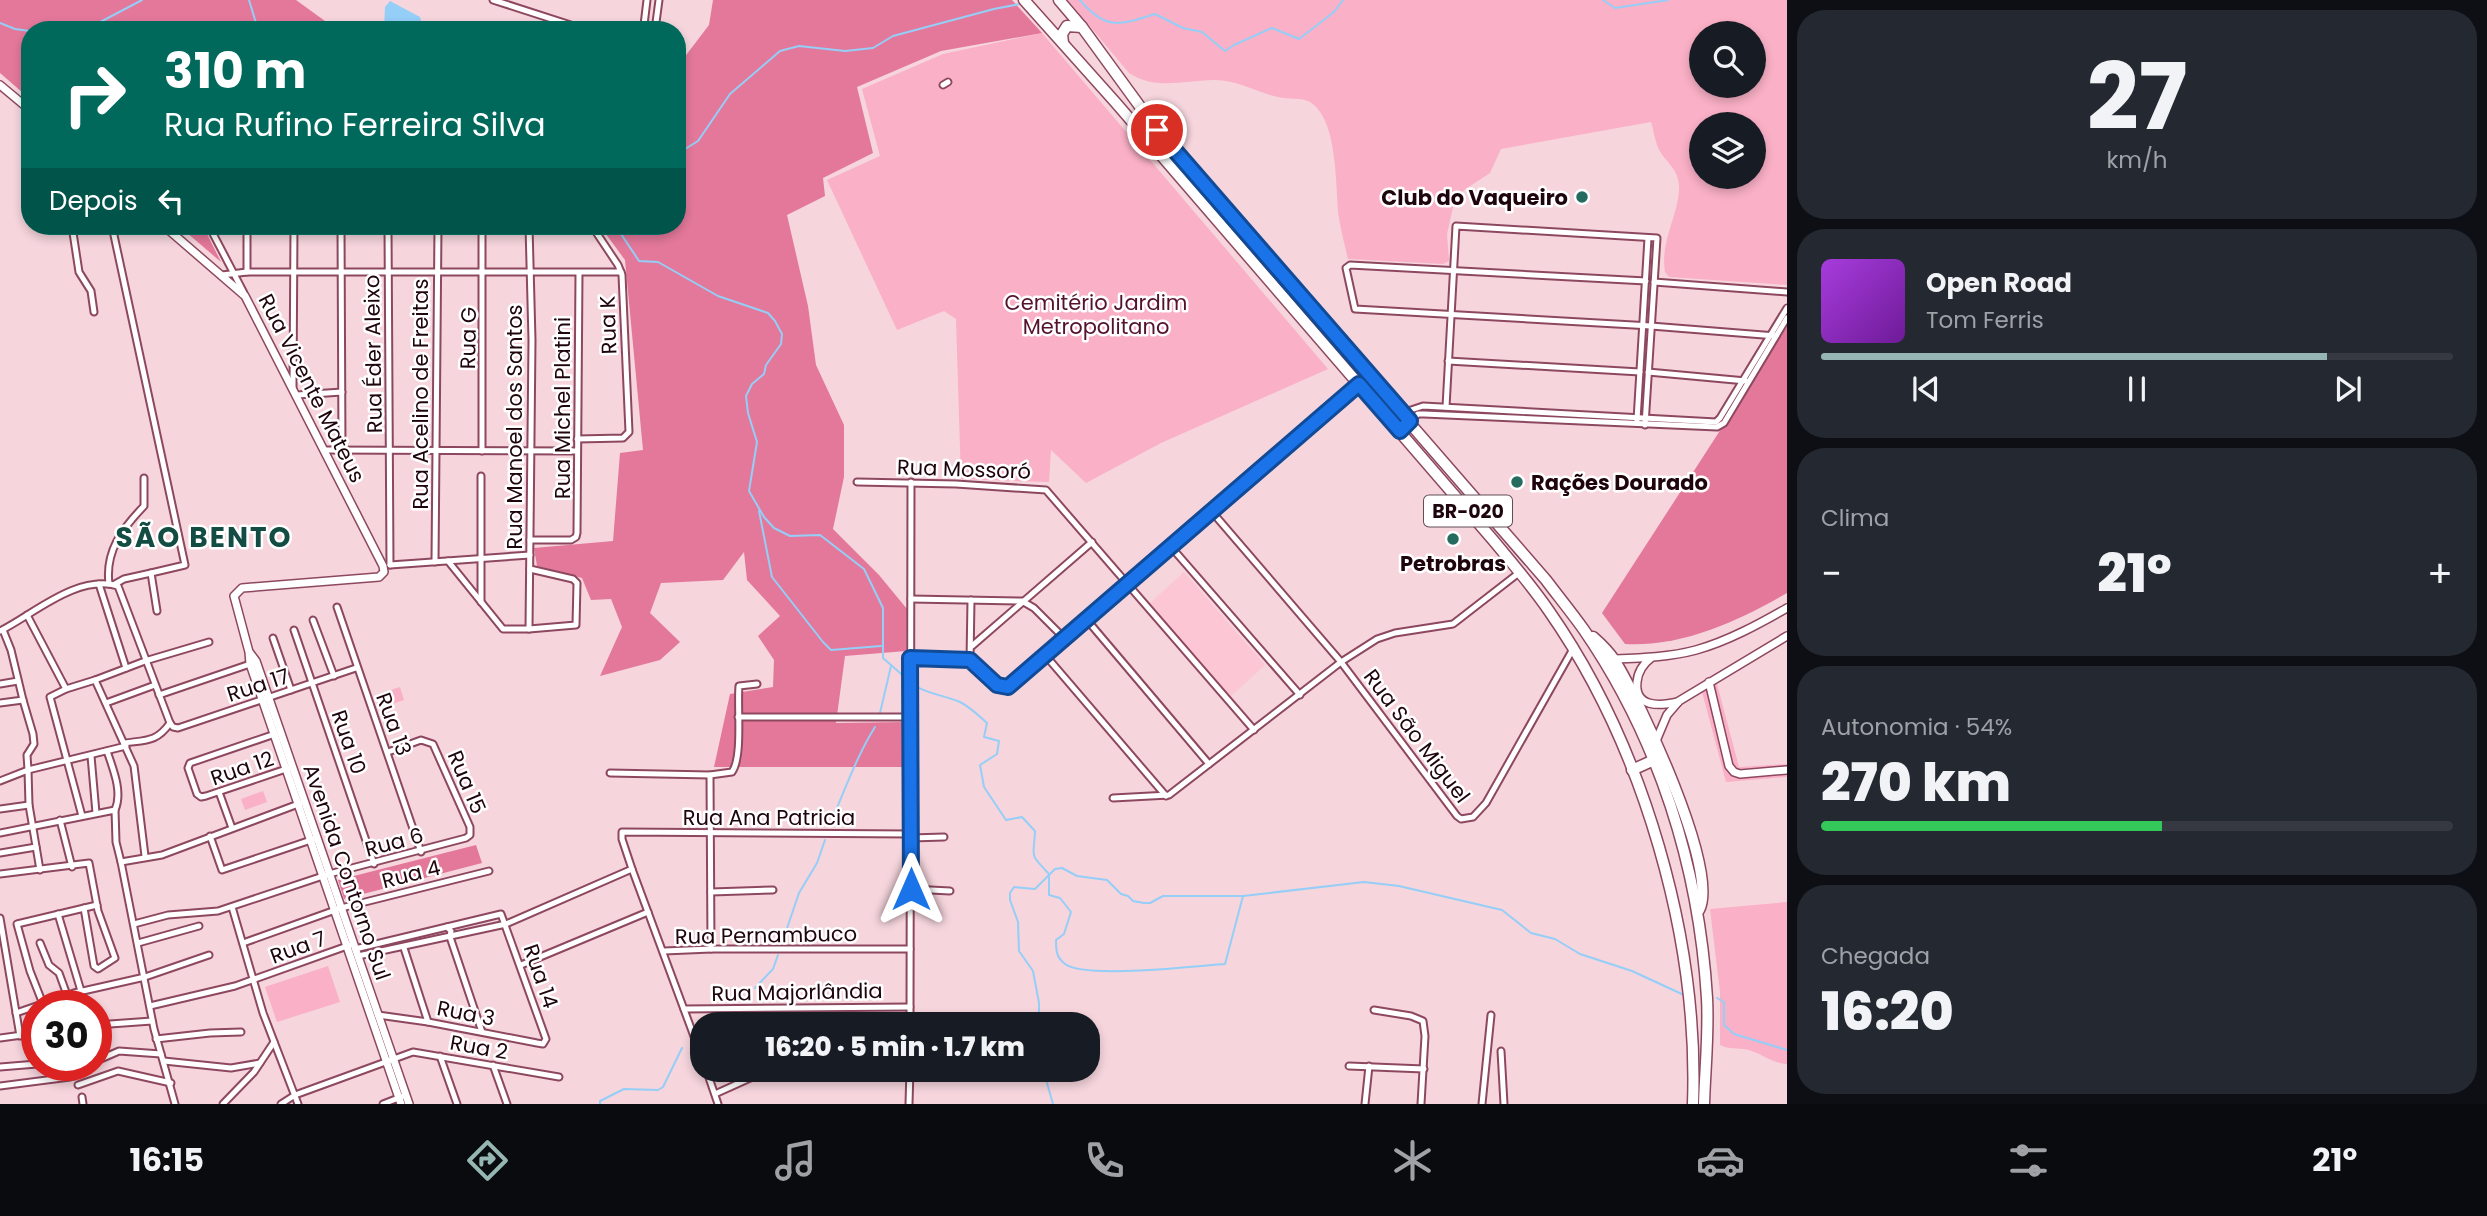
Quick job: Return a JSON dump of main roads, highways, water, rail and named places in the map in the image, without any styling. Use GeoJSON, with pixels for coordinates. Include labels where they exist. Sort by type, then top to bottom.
{"type":"FeatureCollection","features":[{"type":"Feature","properties":{"kind":"highway","name":"BR-020"},"geometry":{"type":"LineString","coordinates":[[1024,0],[1520,572],[1573,649],[1601,698],[1632,770],[1656,836],[1685,953],[1694,1041],[1693,1104]]}},
{"type":"Feature","properties":{"kind":"highway","name":"BR-020"},"geometry":{"type":"LineString","coordinates":[[1059,0],[1082,27],[1168,145],[1408,419],[1546,580],[1585,631],[1624,698],[1654,760],[1666,789],[1688,861],[1698,911],[1707,1000],[1704,1104]]}},
{"type":"Feature","properties":{"kind":"highway"},"geometry":{"type":"LineString","coordinates":[[1063,43],[1062,34],[1067,26],[1082,27]]}},
{"type":"Feature","properties":{"kind":"highway"},"geometry":{"type":"LineString","coordinates":[[1400,431],[1408,419]]}},
{"type":"Feature","properties":{"kind":"highway"},"geometry":{"type":"LineString","coordinates":[[1457,498],[1466,488]]}},
{"type":"Feature","properties":{"kind":"highway"},"geometry":{"type":"LineString","coordinates":[[1585,631],[1614,659],[1656,741],[1683,810],[1699,869],[1704,893],[1698,911]]}},
{"type":"Feature","properties":{"kind":"highway"},"geometry":{"type":"LineString","coordinates":[[1632,770],[1654,760]]}},
{"type":"Feature","properties":{"kind":"water"},"geometry":{"type":"Polygon","coordinates":[[[390,1],[420,17],[421,21],[384,21],[385,7],[390,1]]]}},
{"type":"Feature","properties":{"kind":"waterway"},"geometry":{"type":"LineString","coordinates":[[102,21],[142,0]]}},
{"type":"Feature","properties":{"kind":"waterway"},"geometry":{"type":"LineString","coordinates":[[249,0],[255,21]]}},
{"type":"Feature","properties":{"kind":"waterway"},"geometry":{"type":"LineString","coordinates":[[1080,0],[1098,17],[1114,23],[1155,14],[1183,28],[1202,32],[1225,51],[1272,28],[1299,39],[1334,12],[1343,0]]}},
{"type":"Feature","properties":{"kind":"waterway"},"geometry":{"type":"LineString","coordinates":[[1603,0],[1615,8],[1668,0]]}},
{"type":"Feature","properties":{"kind":"waterway"},"geometry":{"type":"LineString","coordinates":[[686,148],[698,141],[730,94],[780,51],[799,46],[845,51],[873,48],[893,36],[1020,4]]}},
{"type":"Feature","properties":{"kind":"waterway"},"geometry":{"type":"LineString","coordinates":[[0,23],[21,30]]}},
{"type":"Feature","properties":{"kind":"waterway"},"geometry":{"type":"LineString","coordinates":[[622,235],[639,261],[658,262],[718,296],[768,313],[775,321],[782,334],[781,344],[766,365],[764,374],[752,384],[746,396],[757,442],[749,491],[764,517],[774,528],[790,536],[820,535],[864,569],[883,608],[883,658],[908,680]]}},
{"type":"Feature","properties":{"kind":"waterway"},"geometry":{"type":"LineString","coordinates":[[759,511],[772,577],[823,642],[831,650],[881,646]]}},
{"type":"Feature","properties":{"kind":"waterway"},"geometry":{"type":"LineString","coordinates":[[880,713],[891,666]]}},
{"type":"Feature","properties":{"kind":"waterway"},"geometry":{"type":"LineString","coordinates":[[912,684],[967,706],[987,723],[984,737],[999,741],[997,754],[980,765],[984,787],[1006,820],[1022,817],[1035,831],[1034,855],[1049,874],[1049,895],[1060,898],[1071,912],[1064,934],[1056,940],[1057,953],[1065,964],[1094,971],[1225,964],[1243,896]]}},
{"type":"Feature","properties":{"kind":"waterway"},"geometry":{"type":"LineString","coordinates":[[829,826],[875,727]]}},
{"type":"Feature","properties":{"kind":"waterway"},"geometry":{"type":"LineString","coordinates":[[782,943],[799,893],[817,863],[825,840]]}},
{"type":"Feature","properties":{"kind":"waterway"},"geometry":{"type":"LineString","coordinates":[[1039,1012],[1033,971],[1019,951],[1018,922],[1010,893],[1014,887],[1035,889],[1055,869],[1062,868],[1077,876],[1107,880],[1121,894],[1133,901],[1144,903],[1163,896],[1243,896],[1364,882],[1399,886],[1502,910],[1531,933],[1555,939],[1580,954],[1632,971],[1684,995]]}},
{"type":"Feature","properties":{"kind":"waterway"},"geometry":{"type":"LineString","coordinates":[[755,988],[773,969],[778,955]]}},
{"type":"Feature","properties":{"kind":"waterway"},"geometry":{"type":"LineString","coordinates":[[1717,998],[1724,1002],[1724,1025],[1734,1034],[1787,1050]]}},
{"type":"Feature","properties":{"kind":"waterway"},"geometry":{"type":"LineString","coordinates":[[600,1104],[600,1101],[624,1089],[658,1090],[663,1087],[682,1048]]}},
{"type":"Feature","properties":{"kind":"waterway"},"geometry":{"type":"LineString","coordinates":[[1047,1082],[1053,1104]]}},
{"type":"Feature","properties":{"kind":"place","name":"Club do Vaqueiro"},"geometry":{"type":"Point","coordinates":[1582,197]}},
{"type":"Feature","properties":{"kind":"place","name":"Rações Dourado"},"geometry":{"type":"Point","coordinates":[1517,482]}},
{"type":"Feature","properties":{"kind":"place","name":"Petrobras"},"geometry":{"type":"Point","coordinates":[1453,539]}},
{"type":"Feature","properties":{"kind":"district","name":"SÃO BENTO"},"geometry":{"type":"Point","coordinates":[204,537]}},
{"type":"Feature","properties":{"kind":"park label","name":"Cemitério Jardim Metropolitano"},"geometry":{"type":"Point","coordinates":[1096,314]}}]}
